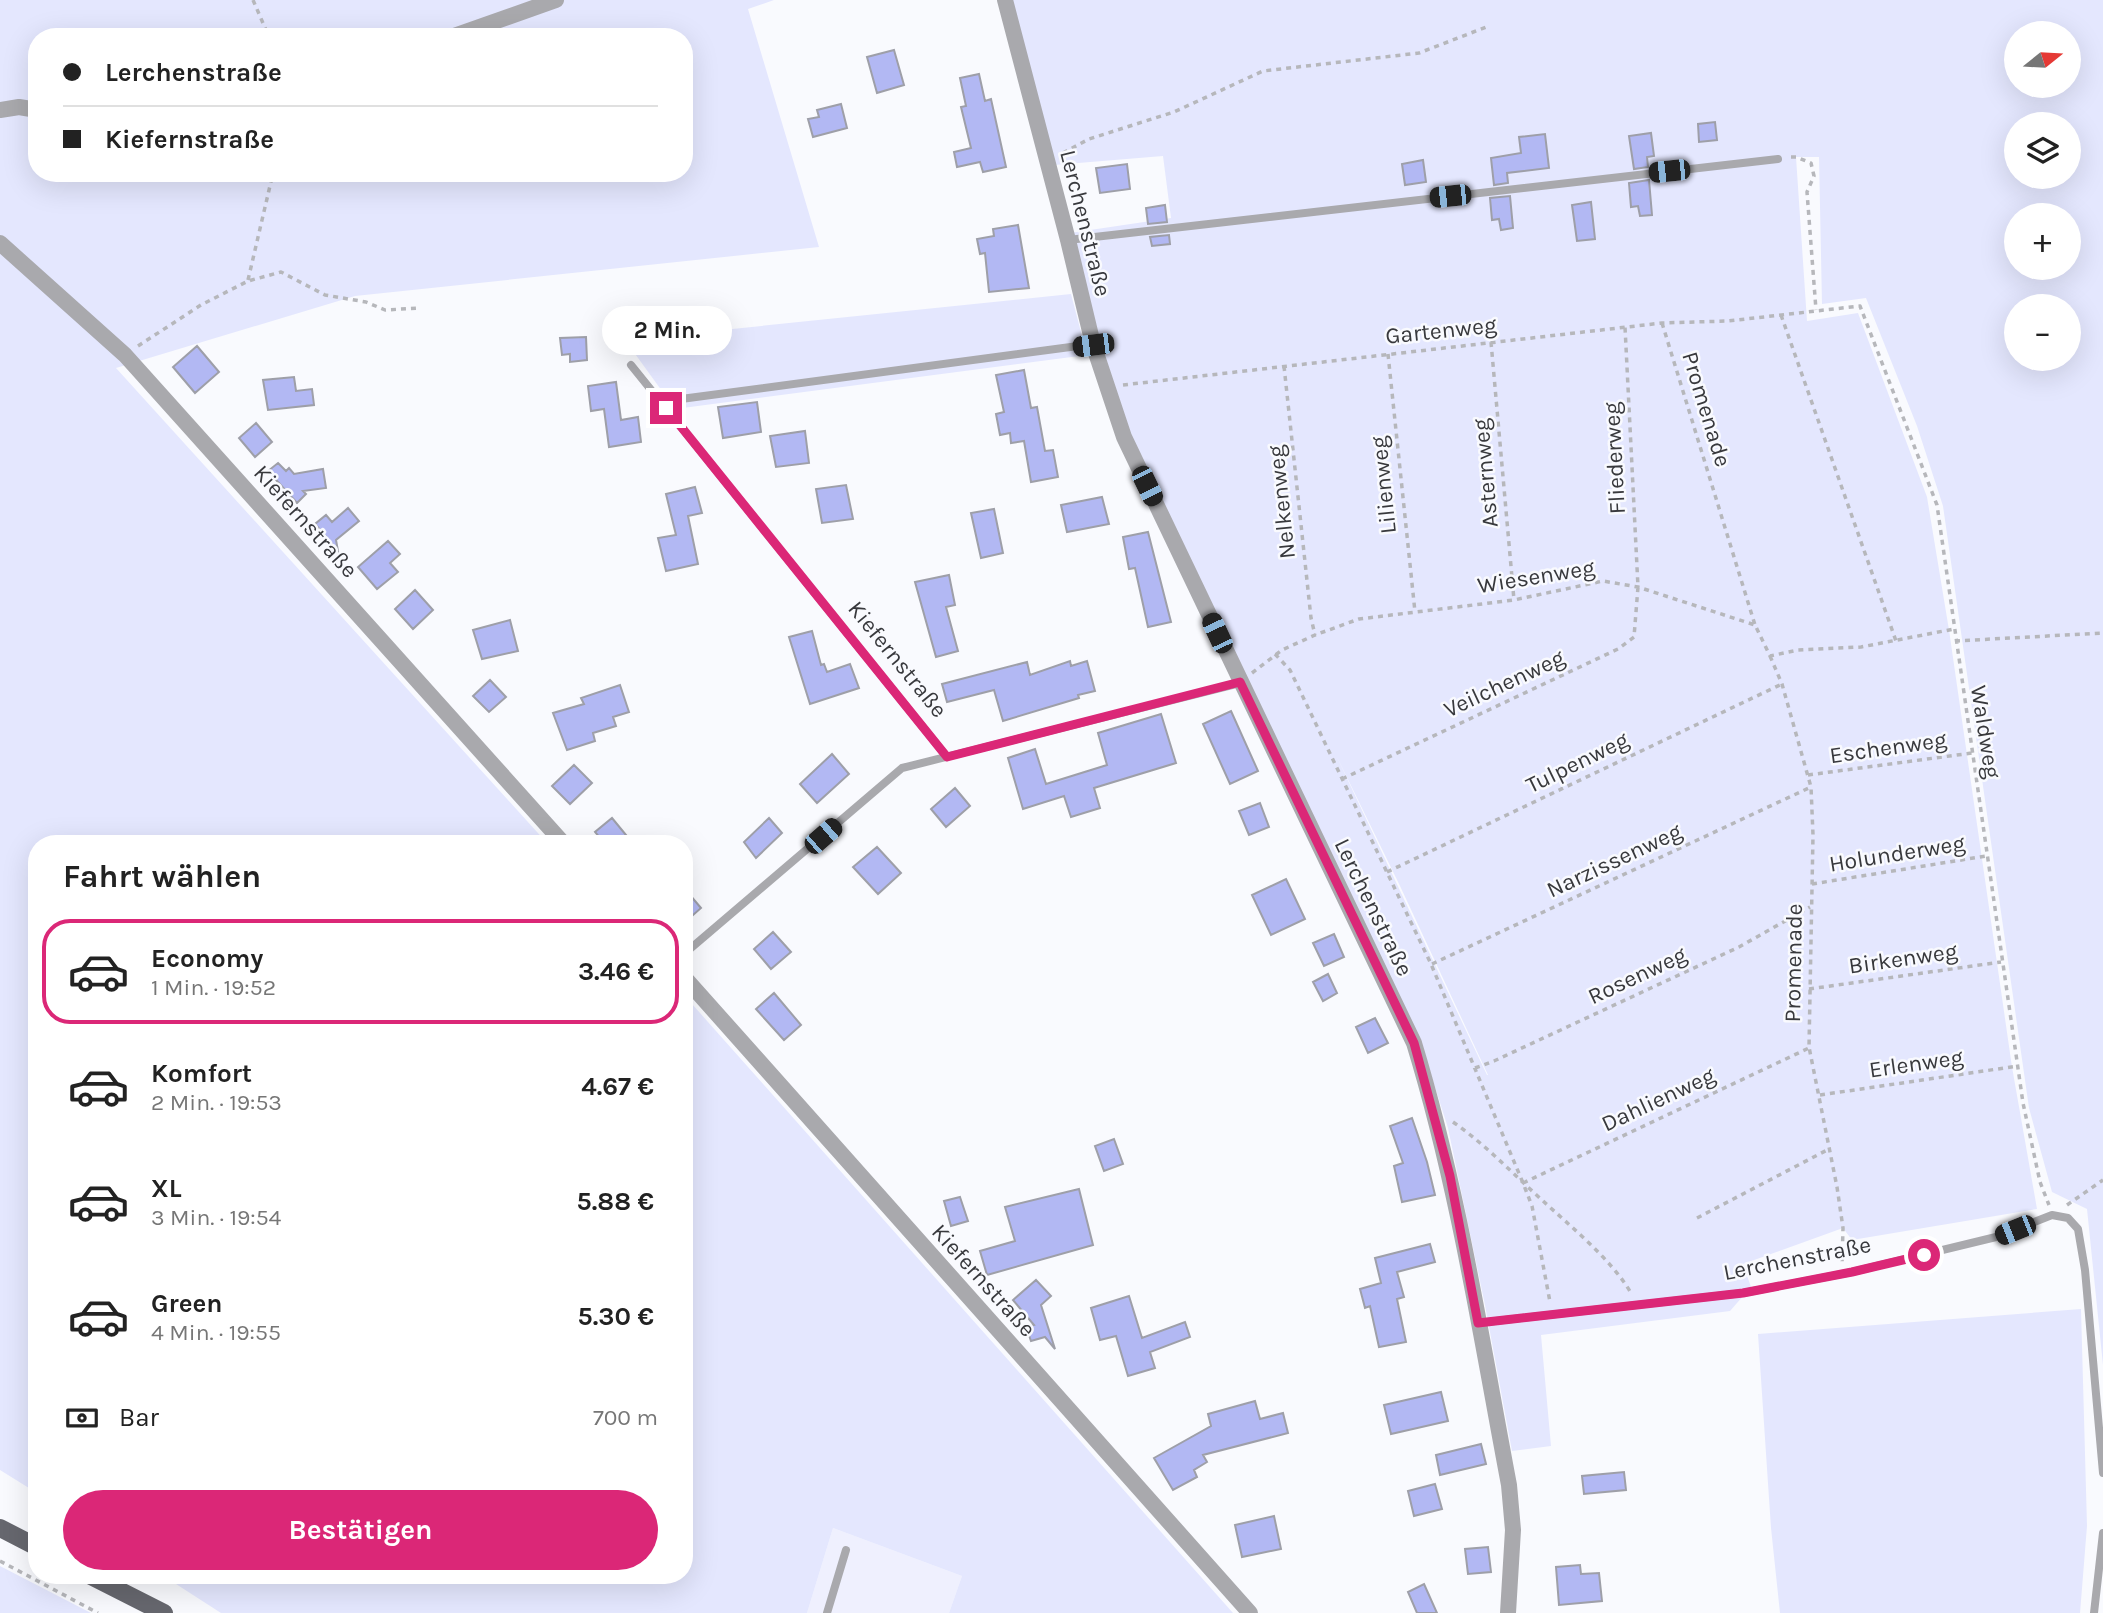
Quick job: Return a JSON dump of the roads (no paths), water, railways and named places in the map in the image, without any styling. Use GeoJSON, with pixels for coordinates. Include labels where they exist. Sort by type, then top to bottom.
{"type":"FeatureCollection","features":[{"type":"Feature","properties":{"kind":"main road"},"geometry":{"type":"LineString","coordinates":[[0,1528],[28,1542]]}},
{"type":"Feature","properties":{"kind":"main road"},"geometry":{"type":"LineString","coordinates":[[107,1584],[164,1613]]}},
{"type":"Feature","properties":{"kind":"street"},"geometry":{"type":"LineString","coordinates":[[477,28],[556,0]]}},
{"type":"Feature","properties":{"kind":"street","name":"Lerchenstraße"},"geometry":{"type":"LineString","coordinates":[[1005,0],[1093,345],[1124,436],[1414,1043],[1450,1176],[1509,1485],[1513,1530],[1508,1613]]}},
{"type":"Feature","properties":{"kind":"street"},"geometry":{"type":"LineString","coordinates":[[0,110],[28,108]]}},
{"type":"Feature","properties":{"kind":"street","name":"Kiefernstraße"},"geometry":{"type":"LineString","coordinates":[[0,243],[125,355],[557,835]]}},
{"type":"Feature","properties":{"kind":"street","name":"Kiefernstraße"},"geometry":{"type":"LineString","coordinates":[[693,987],[1250,1613]]}},
{"type":"Feature","properties":{"kind":"lane"},"geometry":{"type":"LineString","coordinates":[[1068,240],[1778,159]]}},
{"type":"Feature","properties":{"kind":"lane"},"geometry":{"type":"LineString","coordinates":[[681,399],[1093,345]]}},
{"type":"Feature","properties":{"kind":"lane","name":"Kiefernstraße"},"geometry":{"type":"LineString","coordinates":[[631,365],[947,757]]}},
{"type":"Feature","properties":{"kind":"lane"},"geometry":{"type":"LineString","coordinates":[[693,946],[902,768],[1240,682]]}},
{"type":"Feature","properties":{"kind":"lane","name":"Lerchenstraße"},"geometry":{"type":"LineString","coordinates":[[1478,1323],[1743,1293],[1842,1274],[1996,1237],[2052,1215],[2068,1218],[2078,1229],[2085,1270],[2103,1473]]}},
{"type":"Feature","properties":{"kind":"lane"},"geometry":{"type":"LineString","coordinates":[[2094,1613],[2103,1533]]}},
{"type":"Feature","properties":{"kind":"lane"},"geometry":{"type":"LineString","coordinates":[[827,1613],[846,1550]]}}]}
